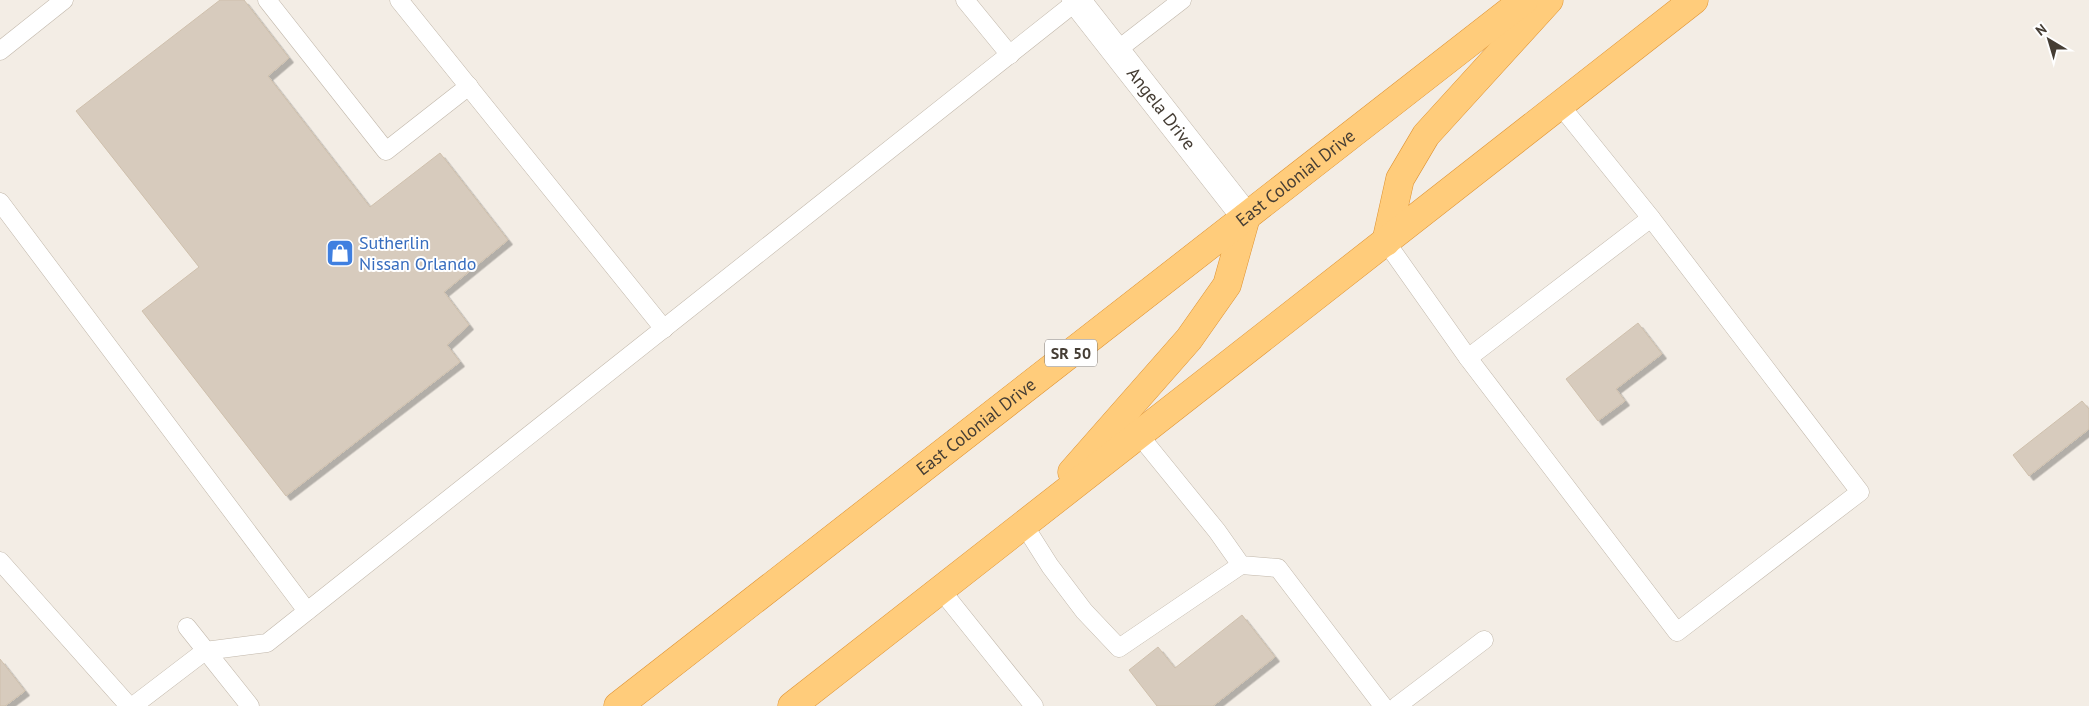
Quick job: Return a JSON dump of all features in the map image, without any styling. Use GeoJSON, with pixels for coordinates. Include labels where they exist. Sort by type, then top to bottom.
{"type":"FeatureCollection","features":[{"type":"Feature","properties":{"kind":"highway","name":"East Colonial Drive"},"geometry":{"type":"LineString","coordinates":[[618,706],[1524,0]]}},
{"type":"Feature","properties":{"kind":"highway"},"geometry":{"type":"LineString","coordinates":[[1386,242],[1400,179],[1426,135],[1549,0]]}},
{"type":"Feature","properties":{"kind":"highway"},"geometry":{"type":"LineString","coordinates":[[792,706],[1694,0]]}},
{"type":"Feature","properties":{"kind":"highway"},"geometry":{"type":"LineString","coordinates":[[1024,525],[1194,332],[1227,285],[1246,217]]}},
{"type":"Feature","properties":{"kind":"street","name":"Angela Drive"},"geometry":{"type":"LineString","coordinates":[[1076,1],[1246,217]]}},
{"type":"Feature","properties":{"kind":"lane"},"geometry":{"type":"LineString","coordinates":[[0,51],[64,0]]}},
{"type":"Feature","properties":{"kind":"lane"},"geometry":{"type":"LineString","coordinates":[[267,0],[386,151],[469,86]]}},
{"type":"Feature","properties":{"kind":"lane"},"geometry":{"type":"LineString","coordinates":[[399,0],[664,328]]}},
{"type":"Feature","properties":{"kind":"lane"},"geometry":{"type":"LineString","coordinates":[[965,0],[1010,55]]}},
{"type":"Feature","properties":{"kind":"lane"},"geometry":{"type":"LineString","coordinates":[[1116,51],[1182,0]]}},
{"type":"Feature","properties":{"kind":"lane"},"geometry":{"type":"LineString","coordinates":[[133,706],[204,651],[267,643],[1076,1]]}},
{"type":"Feature","properties":{"kind":"lane"},"geometry":{"type":"LineString","coordinates":[[1386,242],[1468,358],[1677,632],[1860,492],[1651,218],[1560,105]]}},
{"type":"Feature","properties":{"kind":"lane"},"geometry":{"type":"LineString","coordinates":[[0,202],[307,611]]}},
{"type":"Feature","properties":{"kind":"lane"},"geometry":{"type":"LineString","coordinates":[[1468,358],[1651,218]]}},
{"type":"Feature","properties":{"kind":"lane"},"geometry":{"type":"LineString","coordinates":[[1139,435],[1217,531],[1240,565]]}},
{"type":"Feature","properties":{"kind":"lane"},"geometry":{"type":"LineString","coordinates":[[1024,525],[1050,566],[1084,611],[1119,648],[1240,565],[1278,568],[1383,706]]}},
{"type":"Feature","properties":{"kind":"lane"},"geometry":{"type":"LineString","coordinates":[[0,561],[129,706]]}},
{"type":"Feature","properties":{"kind":"lane"},"geometry":{"type":"LineString","coordinates":[[941,590],[1034,706]]}},
{"type":"Feature","properties":{"kind":"lane"},"geometry":{"type":"LineString","coordinates":[[187,627],[204,651],[250,706]]}},
{"type":"Feature","properties":{"kind":"lane"},"geometry":{"type":"LineString","coordinates":[[1397,706],[1484,640]]}},
{"type":"Feature","properties":{"kind":"building","name":"Sutherlin Nissan Orlando"},"geometry":{"type":"Polygon","coordinates":[[[220,0],[244,0],[289,58],[268,76],[370,207],[440,153],[508,240],[444,292],[469,325],[447,345],[460,362],[286,496],[142,311],[199,267],[76,111],[220,0]]]}},
{"type":"Feature","properties":{"kind":"building"},"geometry":{"type":"Polygon","coordinates":[[[1638,323],[1662,354],[1616,389],[1625,401],[1598,421],[1566,379],[1638,323]]]}},
{"type":"Feature","properties":{"kind":"building"},"geometry":{"type":"Polygon","coordinates":[[[2082,401],[2089,409],[2089,429],[2029,476],[2013,455],[2082,401]]]}},
{"type":"Feature","properties":{"kind":"building"},"geometry":{"type":"Polygon","coordinates":[[[1242,615],[1275,657],[1213,706],[1157,706],[1129,670],[1158,647],[1175,668],[1242,615]]]}},
{"type":"Feature","properties":{"kind":"building"},"geometry":{"type":"Polygon","coordinates":[[[0,659],[25,691],[5,706],[0,706],[0,659]]]}},
{"type":"Feature","properties":{"kind":"place","name":"Sutherlin Nissan Orlando"},"geometry":{"type":"Point","coordinates":[340,253]}}]}
